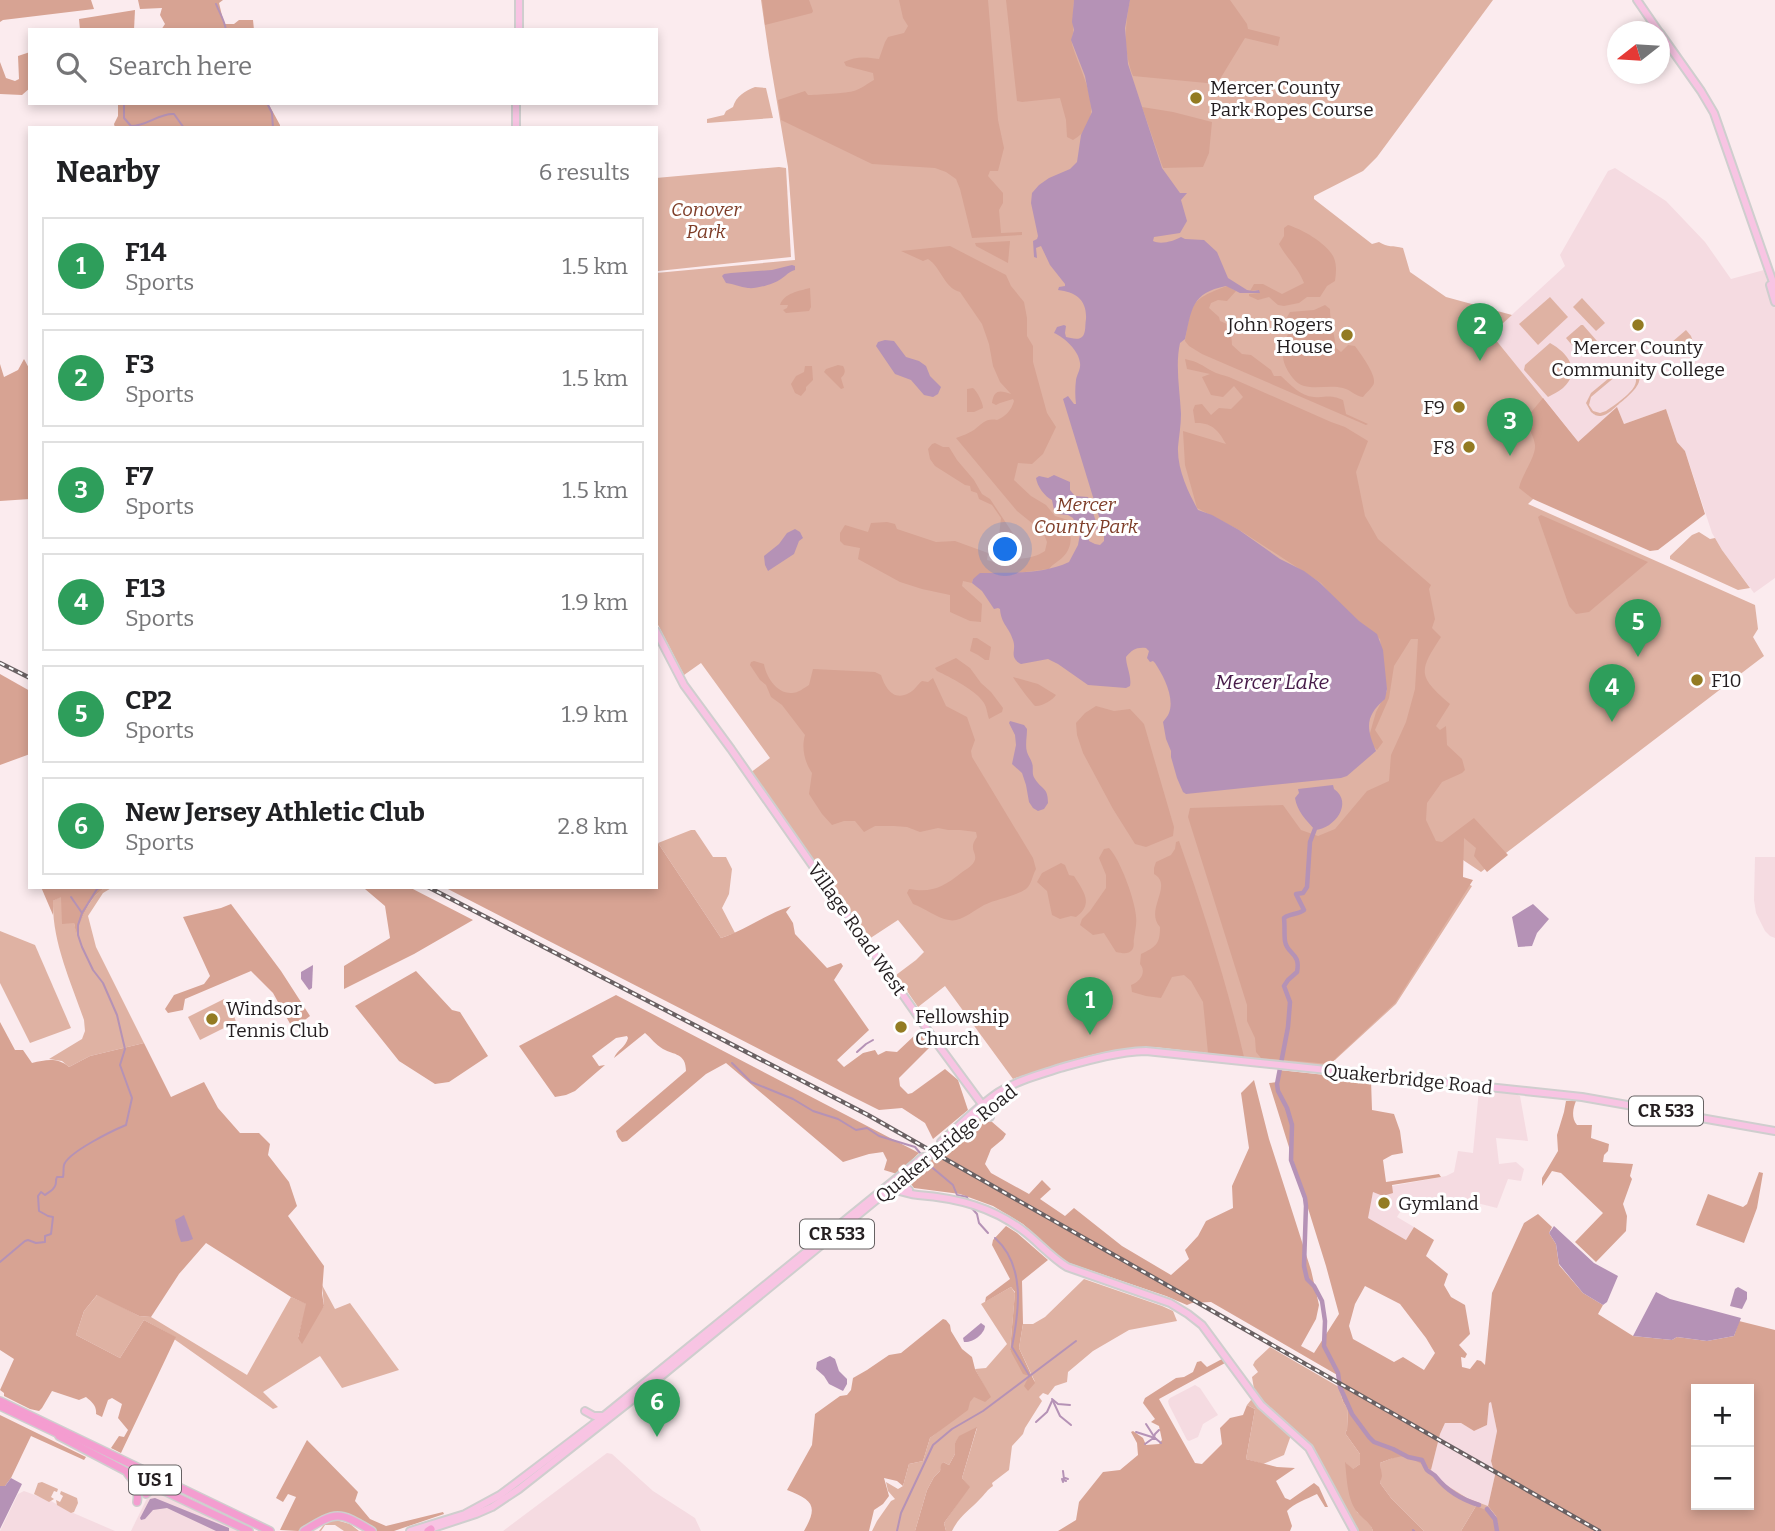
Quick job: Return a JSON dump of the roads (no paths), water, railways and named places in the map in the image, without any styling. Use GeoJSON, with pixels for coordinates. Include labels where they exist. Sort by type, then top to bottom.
{"type":"FeatureCollection","features":[{"type":"Feature","properties":{"kind":"highway","name":"US 1"},"geometry":{"type":"LineString","coordinates":[[0,1401],[271,1531]]}},
{"type":"Feature","properties":{"kind":"highway","name":"US 1"},"geometry":{"type":"LineString","coordinates":[[0,1406],[260,1531]]}},
{"type":"Feature","properties":{"kind":"highway"},"geometry":{"type":"LineString","coordinates":[[50,1430],[162,1490],[248,1531]]}},
{"type":"Feature","properties":{"kind":"highway"},"geometry":{"type":"LineString","coordinates":[[122,1469],[133,1480],[138,1495],[137,1502]]}},
{"type":"Feature","properties":{"kind":"highway"},"geometry":{"type":"LineString","coordinates":[[146,1494],[152,1489],[162,1490]]}},
{"type":"Feature","properties":{"kind":"highway"},"geometry":{"type":"LineString","coordinates":[[304,1531],[325,1518],[336,1516],[352,1520],[372,1531]]}},
{"type":"Feature","properties":{"kind":"highway"},"geometry":{"type":"LineString","coordinates":[[317,1531],[324,1521],[335,1518],[350,1522],[360,1531]]}},
{"type":"Feature","properties":{"kind":"highway"},"geometry":{"type":"LineString","coordinates":[[271,1531],[279,1531]]}},
{"type":"Feature","properties":{"kind":"main road"},"geometry":{"type":"LineString","coordinates":[[517,0],[517,28]]}},
{"type":"Feature","properties":{"kind":"main road"},"geometry":{"type":"LineString","coordinates":[[1637,0],[1651,21]]}},
{"type":"Feature","properties":{"kind":"main road"},"geometry":{"type":"LineString","coordinates":[[1670,48],[1714,114],[1775,288]]}},
{"type":"Feature","properties":{"kind":"main road"},"geometry":{"type":"LineString","coordinates":[[517,105],[517,126]]}},
{"type":"Feature","properties":{"kind":"main road"},"geometry":{"type":"LineString","coordinates":[[1761,249],[1775,302]]}},
{"type":"Feature","properties":{"kind":"main road","name":"Village Road West"},"geometry":{"type":"LineString","coordinates":[[658,628],[680,673],[984,1106]]}},
{"type":"Feature","properties":{"kind":"main road","name":"Village Road West"},"geometry":{"type":"LineString","coordinates":[[658,635],[684,685],[732,749]]}},
{"type":"Feature","properties":{"kind":"main road","name":"Quakerbridge Road"},"geometry":{"type":"LineString","coordinates":[[1042,1074],[1099,1057],[1136,1051],[1161,1052],[1579,1097],[1775,1131]]}},
{"type":"Feature","properties":{"kind":"main road","name":"Quaker Bridge Road"},"geometry":{"type":"LineString","coordinates":[[942,1143],[1008,1087],[1042,1074]]}},
{"type":"Feature","properties":{"kind":"main road","name":"Quaker Bridge Road"},"geometry":{"type":"LineString","coordinates":[[605,1416],[924,1158],[984,1106]]}},
{"type":"Feature","properties":{"kind":"main road"},"geometry":{"type":"LineString","coordinates":[[976,1115],[990,1117]]}},
{"type":"Feature","properties":{"kind":"main road","name":"Quaker Bridge Road"},"geometry":{"type":"LineString","coordinates":[[428,1530],[476,1514],[506,1498],[557,1460],[822,1245],[924,1158]]}},
{"type":"Feature","properties":{"kind":"main road"},"geometry":{"type":"LineString","coordinates":[[905,1189],[906,1175]]}},
{"type":"Feature","properties":{"kind":"main road"},"geometry":{"type":"LineString","coordinates":[[886,1192],[905,1189],[916,1195],[949,1198],[981,1207],[1017,1226],[1067,1267],[1163,1301],[1195,1319],[1207,1330],[1266,1410],[1309,1448],[1354,1531]]}},
{"type":"Feature","properties":{"kind":"main road"},"geometry":{"type":"LineString","coordinates":[[822,1245],[834,1245]]}},
{"type":"Feature","properties":{"kind":"main road"},"geometry":{"type":"LineString","coordinates":[[766,1291],[778,1289]]}},
{"type":"Feature","properties":{"kind":"main road"},"geometry":{"type":"LineString","coordinates":[[588,1429],[590,1424],[587,1412],[594,1416],[605,1416]]}},
{"type":"Feature","properties":{"kind":"main road","name":"CR 533"},"geometry":{"type":"LineString","coordinates":[[410,1531],[465,1514],[494,1500],[605,1416]]}},
{"type":"Feature","properties":{"kind":"water","name":"Mercer Lake"},"geometry":{"type":"Polygon","coordinates":[[[1074,0],[1130,0],[1125,28],[1128,64],[1162,168],[1180,193],[1187,193],[1181,200],[1187,221],[1180,233],[1154,237],[1153,241],[1167,242],[1181,237],[1204,240],[1217,252],[1228,278],[1247,290],[1259,290],[1260,293],[1240,293],[1226,286],[1206,293],[1195,304],[1179,352],[1179,464],[1198,510],[1239,530],[1280,559],[1304,571],[1377,634],[1383,650],[1387,689],[1385,699],[1374,711],[1369,723],[1370,736],[1376,751],[1347,776],[1186,794],[1177,778],[1163,722],[1169,714],[1169,693],[1158,668],[1147,658],[1149,651],[1146,648],[1134,650],[1126,657],[1130,686],[1126,688],[1088,685],[1048,659],[1021,664],[1015,659],[1013,640],[1000,609],[994,609],[982,591],[972,583],[980,573],[1037,571],[1069,562],[1078,545],[1080,534],[1073,518],[1057,514],[1054,510],[1052,500],[1038,484],[1036,478],[1039,476],[1048,478],[1054,475],[1070,482],[1070,490],[1075,496],[1088,497],[1098,528],[1088,535],[1089,541],[1100,545],[1104,541],[1104,533],[1063,399],[1068,396],[1076,404],[1075,386],[1080,367],[1079,358],[1070,345],[1054,333],[1057,327],[1064,325],[1066,337],[1081,338],[1085,328],[1085,307],[1075,295],[1058,290],[1065,284],[1050,265],[1041,246],[1036,248],[1037,258],[1034,257],[1033,241],[1038,236],[1031,203],[1032,193],[1049,178],[1070,169],[1077,162],[1081,135],[1092,112],[1085,76],[1071,40],[1074,30],[1074,0]]]}},
{"type":"Feature","properties":{"kind":"water"},"geometry":{"type":"Polygon","coordinates":[[[792,265],[795,270],[781,279],[756,288],[726,283],[722,276],[772,270],[792,265]]]}},
{"type":"Feature","properties":{"kind":"water"},"geometry":{"type":"Polygon","coordinates":[[[894,341],[906,357],[926,366],[930,376],[941,387],[938,394],[933,397],[924,395],[911,380],[895,374],[876,346],[878,342],[894,341]]]}},
{"type":"Feature","properties":{"kind":"water"},"geometry":{"type":"Polygon","coordinates":[[[795,529],[803,538],[794,554],[768,571],[764,556],[779,544],[787,533],[795,529]]]}},
{"type":"Feature","properties":{"kind":"water"},"geometry":{"type":"Polygon","coordinates":[[[1010,721],[1024,725],[1027,729],[1026,749],[1033,765],[1033,775],[1047,794],[1048,803],[1044,809],[1038,811],[1033,808],[1022,773],[1012,764],[1016,745],[1010,721]]]}},
{"type":"Feature","properties":{"kind":"water"},"geometry":{"type":"Polygon","coordinates":[[[1333,785],[1340,795],[1342,808],[1329,825],[1315,830],[1298,807],[1295,798],[1299,793],[1298,789],[1333,785]]]}},
{"type":"Feature","properties":{"kind":"water"},"geometry":{"type":"Polygon","coordinates":[[[1533,904],[1549,919],[1537,933],[1532,946],[1518,947],[1512,917],[1533,904]]]}},
{"type":"Feature","properties":{"kind":"water"},"geometry":{"type":"Polygon","coordinates":[[[313,965],[312,988],[309,990],[301,979],[301,972],[313,965]]]}},
{"type":"Feature","properties":{"kind":"water"},"geometry":{"type":"Polygon","coordinates":[[[184,1215],[193,1239],[181,1242],[175,1220],[184,1215]]]}},
{"type":"Feature","properties":{"kind":"water"},"geometry":{"type":"Polygon","coordinates":[[[1554,1226],[1594,1263],[1618,1276],[1607,1302],[1603,1305],[1583,1293],[1559,1264],[1556,1244],[1549,1233],[1554,1226]]]}},
{"type":"Feature","properties":{"kind":"water"},"geometry":{"type":"Polygon","coordinates":[[[1738,1287],[1747,1292],[1742,1309],[1730,1306],[1738,1287]]]}},
{"type":"Feature","properties":{"kind":"water"},"geometry":{"type":"Polygon","coordinates":[[[1656,1292],[1670,1299],[1741,1318],[1734,1336],[1707,1341],[1633,1336],[1656,1292]]]}},
{"type":"Feature","properties":{"kind":"water"},"geometry":{"type":"Polygon","coordinates":[[[981,1323],[985,1326],[980,1335],[964,1342],[963,1338],[981,1323]]]}},
{"type":"Feature","properties":{"kind":"water"},"geometry":{"type":"Polygon","coordinates":[[[830,1356],[835,1359],[839,1371],[847,1379],[843,1391],[829,1384],[816,1369],[817,1362],[830,1356]]]}},
{"type":"Feature","properties":{"kind":"water"},"geometry":{"type":"Polygon","coordinates":[[[11,1478],[22,1484],[0,1529],[0,1486],[5,1486],[11,1478]]]}},
{"type":"Feature","properties":{"kind":"water"},"geometry":{"type":"Polygon","coordinates":[[[155,1498],[229,1528],[229,1531],[216,1531],[167,1508],[153,1510],[141,1520],[150,1499],[155,1498]]]}},
{"type":"Feature","properties":{"kind":"waterway"},"geometry":{"type":"LineString","coordinates":[[216,4],[225,28]]}},
{"type":"Feature","properties":{"kind":"waterway"},"geometry":{"type":"LineString","coordinates":[[124,105],[124,118],[131,126]]}},
{"type":"Feature","properties":{"kind":"waterway"},"geometry":{"type":"LineString","coordinates":[[268,105],[273,126]]}},
{"type":"Feature","properties":{"kind":"waterway"},"geometry":{"type":"LineString","coordinates":[[131,126],[174,114],[183,126]]}},
{"type":"Feature","properties":{"kind":"waterway"},"geometry":{"type":"LineString","coordinates":[[1316,826],[1310,842],[1307,887],[1303,893],[1296,894],[1304,910],[1284,918],[1286,946],[1298,966],[1297,972],[1284,986],[1290,1002],[1277,1084],[1292,1125],[1291,1160],[1305,1198],[1304,1266],[1307,1279],[1322,1301],[1325,1321],[1324,1346],[1338,1373],[1340,1387],[1352,1414],[1369,1437],[1374,1442],[1408,1457],[1422,1460],[1427,1470],[1450,1491],[1479,1505]]}},
{"type":"Feature","properties":{"kind":"waterway"},"geometry":{"type":"LineString","coordinates":[[0,1262],[25,1241],[45,1242],[45,1236],[51,1234],[53,1217],[39,1211],[38,1196],[41,1192],[45,1195],[52,1190],[57,1177],[63,1177],[67,1160],[92,1142],[126,1125],[132,1098],[120,1065],[125,1049],[117,1015],[78,935],[82,913],[97,889]]}},
{"type":"Feature","properties":{"kind":"waterway"},"geometry":{"type":"LineString","coordinates":[[71,897],[82,913]]}},
{"type":"Feature","properties":{"kind":"waterway"},"geometry":{"type":"LineString","coordinates":[[857,1052],[873,1040]]}},
{"type":"Feature","properties":{"kind":"waterway"},"geometry":{"type":"LineString","coordinates":[[732,1063],[751,1082],[793,1099],[813,1111],[838,1119],[856,1130],[867,1128],[879,1136],[915,1147],[920,1153]]}},
{"type":"Feature","properties":{"kind":"waterway"},"geometry":{"type":"LineString","coordinates":[[928,1164],[953,1185],[957,1195],[967,1197],[968,1200]]}},
{"type":"Feature","properties":{"kind":"waterway"},"geometry":{"type":"LineString","coordinates":[[970,1206],[988,1233]]}},
{"type":"Feature","properties":{"kind":"waterway"},"geometry":{"type":"LineString","coordinates":[[995,1238],[1005,1249],[1016,1275],[1018,1304],[1012,1347],[1029,1375]]}},
{"type":"Feature","properties":{"kind":"waterway"},"geometry":{"type":"LineString","coordinates":[[897,1531],[901,1513],[933,1445],[1076,1341]]}},
{"type":"Feature","properties":{"kind":"waterway"},"geometry":{"type":"LineString","coordinates":[[1052,1399],[1058,1404],[1070,1405]]}},
{"type":"Feature","properties":{"kind":"waterway"},"geometry":{"type":"LineString","coordinates":[[1036,1422],[1047,1412],[1052,1401]]}},
{"type":"Feature","properties":{"kind":"waterway"},"geometry":{"type":"LineString","coordinates":[[1053,1401],[1060,1416],[1071,1425]]}},
{"type":"Feature","properties":{"kind":"waterway"},"geometry":{"type":"LineString","coordinates":[[1146,1424],[1155,1438]]}},
{"type":"Feature","properties":{"kind":"waterway"},"geometry":{"type":"LineString","coordinates":[[1154,1437],[1159,1430]]}},
{"type":"Feature","properties":{"kind":"waterway"},"geometry":{"type":"LineString","coordinates":[[1136,1432],[1155,1438],[1161,1443]]}},
{"type":"Feature","properties":{"kind":"waterway"},"geometry":{"type":"LineString","coordinates":[[1145,1444],[1156,1439]]}},
{"type":"Feature","properties":{"kind":"waterway"},"geometry":{"type":"LineString","coordinates":[[1063,1471],[1064,1479],[1068,1479]]}},
{"type":"Feature","properties":{"kind":"waterway"},"geometry":{"type":"LineString","coordinates":[[1063,1482],[1062,1479],[1066,1481]]}},
{"type":"Feature","properties":{"kind":"waterway"},"geometry":{"type":"LineString","coordinates":[[1487,1509],[1495,1519],[1497,1531]]}},
{"type":"Feature","properties":{"kind":"railway"},"geometry":{"type":"LineString","coordinates":[[0,663],[28,677]]}},
{"type":"Feature","properties":{"kind":"railway"},"geometry":{"type":"LineString","coordinates":[[432,889],[868,1115],[1599,1531]]}},
{"type":"Feature","properties":{"kind":"place","name":"Mercer County Park Ropes Course"},"geometry":{"type":"Point","coordinates":[1196,98]}},
{"type":"Feature","properties":{"kind":"place","name":"Mercer County Community College"},"geometry":{"type":"Point","coordinates":[1638,325]}},
{"type":"Feature","properties":{"kind":"place","name":"John Rogers House"},"geometry":{"type":"Point","coordinates":[1347,335]}},
{"type":"Feature","properties":{"kind":"place","name":"F3"},"geometry":{"type":"Point","coordinates":[1480,361]}},
{"type":"Feature","properties":{"kind":"place","name":"F9"},"geometry":{"type":"Point","coordinates":[1459,407]}},
{"type":"Feature","properties":{"kind":"place","name":"F8"},"geometry":{"type":"Point","coordinates":[1469,447]}},
{"type":"Feature","properties":{"kind":"place","name":"F7"},"geometry":{"type":"Point","coordinates":[1510,456]}},
{"type":"Feature","properties":{"kind":"place","name":"CP2"},"geometry":{"type":"Point","coordinates":[1638,657]}},
{"type":"Feature","properties":{"kind":"place","name":"F10"},"geometry":{"type":"Point","coordinates":[1697,680]}},
{"type":"Feature","properties":{"kind":"place","name":"F13"},"geometry":{"type":"Point","coordinates":[1612,722]}},
{"type":"Feature","properties":{"kind":"place","name":"Windsor Tennis Club"},"geometry":{"type":"Point","coordinates":[212,1019]}},
{"type":"Feature","properties":{"kind":"place","name":"Fellowship Church"},"geometry":{"type":"Point","coordinates":[901,1027]}},
{"type":"Feature","properties":{"kind":"place","name":"F14"},"geometry":{"type":"Point","coordinates":[1090,1035]}},
{"type":"Feature","properties":{"kind":"place","name":"Gymland"},"geometry":{"type":"Point","coordinates":[1384,1203]}},
{"type":"Feature","properties":{"kind":"place","name":"New Jersey Athletic Club"},"geometry":{"type":"Point","coordinates":[657,1437]}},
{"type":"Feature","properties":{"kind":"park label","name":"Conover Park"},"geometry":{"type":"Point","coordinates":[706,220]}},
{"type":"Feature","properties":{"kind":"park label","name":"Mercer County Park"},"geometry":{"type":"Point","coordinates":[1086,515]}}]}
